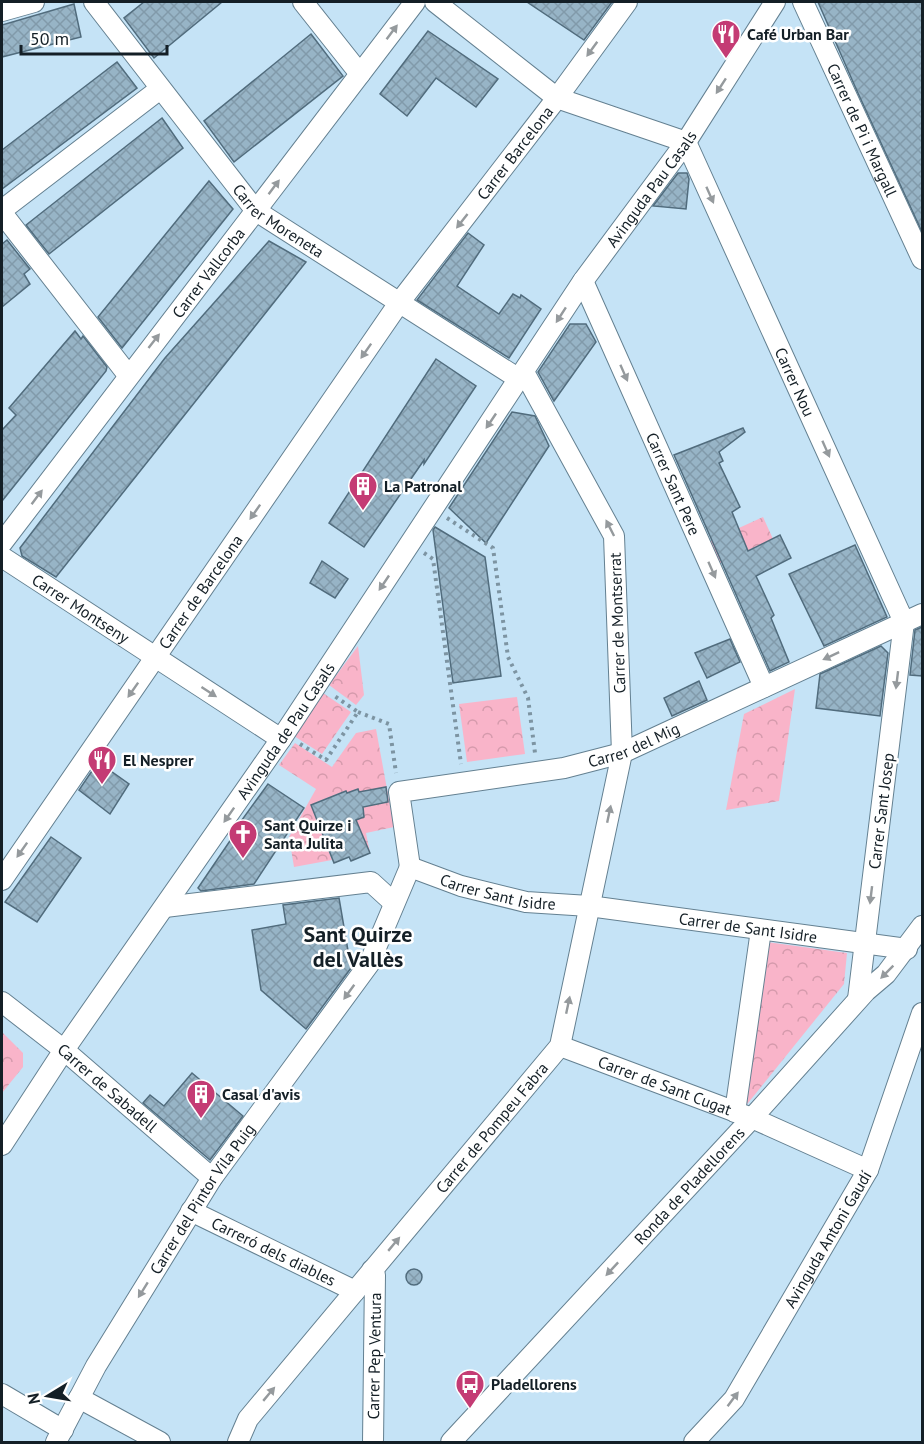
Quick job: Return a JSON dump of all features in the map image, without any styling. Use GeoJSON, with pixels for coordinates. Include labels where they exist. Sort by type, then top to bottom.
{"type":"FeatureCollection","features":[{"type":"Feature","properties":{"kind":"street"},"geometry":{"type":"LineString","coordinates":[[2,11],[34,2]]}},
{"type":"Feature","properties":{"kind":"street","name":"Carrer Moreneta"},"geometry":{"type":"LineString","coordinates":[[94,2],[256,211],[399,303],[521,375]]}},
{"type":"Feature","properties":{"kind":"street"},"geometry":{"type":"LineString","coordinates":[[303,2],[360,74]]}},
{"type":"Feature","properties":{"kind":"street","name":"Carrer Vallcorba"},"geometry":{"type":"LineString","coordinates":[[2,543],[415,2]]}},
{"type":"Feature","properties":{"kind":"street"},"geometry":{"type":"LineString","coordinates":[[435,2],[557,98],[686,142]]}},
{"type":"Feature","properties":{"kind":"street","name":"Carrer Barcelona"},"geometry":{"type":"LineString","coordinates":[[399,303],[557,98],[627,2]]}},
{"type":"Feature","properties":{"kind":"street","name":"Avinguda Pau Casals"},"geometry":{"type":"LineString","coordinates":[[521,375],[583,281],[686,142],[775,2]]}},
{"type":"Feature","properties":{"kind":"street","name":"Carrer de Pi i Margall"},"geometry":{"type":"LineString","coordinates":[[803,2],[922,259]]}},
{"type":"Feature","properties":{"kind":"street"},"geometry":{"type":"LineString","coordinates":[[128,375],[2,212],[160,90]]}},
{"type":"Feature","properties":{"kind":"street","name":"Carrer Nou"},"geometry":{"type":"LineString","coordinates":[[686,142],[904,622]]}},
{"type":"Feature","properties":{"kind":"street","name":"Carrer Sant Pere"},"geometry":{"type":"LineString","coordinates":[[583,281],[764,687]]}},
{"type":"Feature","properties":{"kind":"street","name":"Carrer de Barcelona"},"geometry":{"type":"LineString","coordinates":[[2,880],[399,303]]}},
{"type":"Feature","properties":{"kind":"street","name":"Avinguda de Pau Casals"},"geometry":{"type":"LineString","coordinates":[[2,1145],[64,1050],[283,736],[521,375]]}},
{"type":"Feature","properties":{"kind":"street","name":"Carrer de Montserrat"},"geometry":{"type":"LineString","coordinates":[[521,375],[614,536],[622,753]]}},
{"type":"Feature","properties":{"kind":"street","name":"Carrer Montseny"},"geometry":{"type":"LineString","coordinates":[[2,557],[155,657],[283,736]]}},
{"type":"Feature","properties":{"kind":"street","name":"Carrer del Mig"},"geometry":{"type":"LineString","coordinates":[[399,792],[538,771],[622,753],[922,614]]}},
{"type":"Feature","properties":{"kind":"street","name":"Carrer Sant Josep"},"geometry":{"type":"LineString","coordinates":[[858,999],[904,622]]}},
{"type":"Feature","properties":{"kind":"street","name":"Carrer de Pompeu Fabra"},"geometry":{"type":"LineString","coordinates":[[238,1443],[248,1419],[560,1046],[622,753]]}},
{"type":"Feature","properties":{"kind":"street"},"geometry":{"type":"LineString","coordinates":[[399,792],[410,867]]}},
{"type":"Feature","properties":{"kind":"street","name":"Carrer Sant Isidre"},"geometry":{"type":"LineString","coordinates":[[410,867],[461,886],[526,902],[589,906]]}},
{"type":"Feature","properties":{"kind":"street","name":"Carrer del Pintor Vila Puig"},"geometry":{"type":"LineString","coordinates":[[59,1436],[96,1366],[212,1178],[369,964],[410,867]]}},
{"type":"Feature","properties":{"kind":"street"},"geometry":{"type":"LineString","coordinates":[[165,907],[371,882],[394,903]]}},
{"type":"Feature","properties":{"kind":"street","name":"Carrer de Sant Isidre"},"geometry":{"type":"LineString","coordinates":[[589,906],[915,949]]}},
{"type":"Feature","properties":{"kind":"street","name":"Ronda de Pladellorens"},"geometry":{"type":"LineString","coordinates":[[451,1443],[743,1115],[858,999],[915,949],[922,927]]}},
{"type":"Feature","properties":{"kind":"street"},"geometry":{"type":"LineString","coordinates":[[743,1115],[761,930]]}},
{"type":"Feature","properties":{"kind":"street","name":"Carrer de Sabadell"},"geometry":{"type":"LineString","coordinates":[[6,1012],[64,1050],[212,1178]]}},
{"type":"Feature","properties":{"kind":"street","name":"Avinguda Antoni Gaudí"},"geometry":{"type":"LineString","coordinates":[[694,1443],[734,1399],[868,1170],[922,1013]]}},
{"type":"Feature","properties":{"kind":"street","name":"Carrer de Sant Cugat"},"geometry":{"type":"LineString","coordinates":[[560,1046],[743,1115],[868,1170]]}},
{"type":"Feature","properties":{"kind":"street","name":"Carreró dels diables"},"geometry":{"type":"LineString","coordinates":[[191,1211],[355,1291]]}},
{"type":"Feature","properties":{"kind":"street","name":"Carrer Pep Ventura"},"geometry":{"type":"LineString","coordinates":[[372,1270],[375,1275],[374,1443]]}},
{"type":"Feature","properties":{"kind":"street"},"geometry":{"type":"LineString","coordinates":[[2,1395],[59,1436]]}},
{"type":"Feature","properties":{"kind":"street"},"geometry":{"type":"LineString","coordinates":[[79,1398],[160,1443]]}},
{"type":"Feature","properties":{"kind":"path"},"geometry":{"type":"LineString","coordinates":[[433,509],[493,548],[508,657],[528,698],[538,771]]}},
{"type":"Feature","properties":{"kind":"path"},"geometry":{"type":"LineString","coordinates":[[410,544],[433,559],[463,783]]}},
{"type":"Feature","properties":{"kind":"path"},"geometry":{"type":"LineString","coordinates":[[317,684],[358,712],[389,724],[399,792]]}},
{"type":"Feature","properties":{"kind":"path"},"geometry":{"type":"LineString","coordinates":[[283,736],[326,760],[358,712]]}},
{"type":"Feature","properties":{"kind":"green space"},"geometry":{"type":"Polygon","coordinates":[[[763,517],[773,539],[716,565],[706,543],[763,517]]]}},
{"type":"Feature","properties":{"kind":"green space"},"geometry":{"type":"Polygon","coordinates":[[[358,646],[364,695],[356,705],[329,685],[358,646]]]}},
{"type":"Feature","properties":{"kind":"green space"},"geometry":{"type":"Polygon","coordinates":[[[795,689],[779,801],[726,810],[744,714],[795,689]]]}},
{"type":"Feature","properties":{"kind":"green space"},"geometry":{"type":"Polygon","coordinates":[[[323,693],[351,712],[322,754],[294,736],[323,693]]]}},
{"type":"Feature","properties":{"kind":"green space"},"geometry":{"type":"Polygon","coordinates":[[[517,697],[525,754],[467,762],[459,704],[517,697]]]}},
{"type":"Feature","properties":{"kind":"green space"},"geometry":{"type":"Polygon","coordinates":[[[376,729],[394,827],[366,833],[370,853],[356,820],[364,816],[358,789],[347,793],[345,791],[317,802],[320,811],[314,814],[332,860],[294,867],[289,837],[316,789],[279,765],[295,743],[332,767],[356,733],[376,729]]]}},
{"type":"Feature","properties":{"kind":"green space"},"geometry":{"type":"Polygon","coordinates":[[[767,942],[847,953],[844,984],[744,1108],[767,942]]]}},
{"type":"Feature","properties":{"kind":"green space"},"geometry":{"type":"Polygon","coordinates":[[[2,1032],[23,1053],[23,1067],[2,1093],[2,1032]]]}},
{"type":"Feature","properties":{"kind":"building"},"geometry":{"type":"Polygon","coordinates":[[[144,2],[222,2],[154,58],[124,18],[144,2]]]}},
{"type":"Feature","properties":{"kind":"building"},"geometry":{"type":"Polygon","coordinates":[[[527,2],[612,2],[584,40],[527,2]]]}},
{"type":"Feature","properties":{"kind":"building"},"geometry":{"type":"Polygon","coordinates":[[[818,2],[922,2],[922,232],[857,91],[818,2]]]}},
{"type":"Feature","properties":{"kind":"building"},"geometry":{"type":"Polygon","coordinates":[[[74,4],[81,37],[2,57],[2,25],[74,4]]]}},
{"type":"Feature","properties":{"kind":"building"},"geometry":{"type":"Polygon","coordinates":[[[428,31],[498,79],[476,107],[436,78],[407,116],[380,94],[428,31]]]}},
{"type":"Feature","properties":{"kind":"building"},"geometry":{"type":"Polygon","coordinates":[[[311,34],[343,76],[234,162],[204,121],[311,34]]]}},
{"type":"Feature","properties":{"kind":"building"},"geometry":{"type":"Polygon","coordinates":[[[117,62],[137,88],[2,189],[2,150],[117,62]]]}},
{"type":"Feature","properties":{"kind":"building"},"geometry":{"type":"Polygon","coordinates":[[[162,118],[183,148],[49,254],[26,225],[162,118]]]}},
{"type":"Feature","properties":{"kind":"building"},"geometry":{"type":"Polygon","coordinates":[[[678,173],[687,173],[689,179],[686,209],[653,206],[678,173]]]}},
{"type":"Feature","properties":{"kind":"building"},"geometry":{"type":"Polygon","coordinates":[[[209,181],[233,209],[122,348],[98,317],[209,181]]]}},
{"type":"Feature","properties":{"kind":"building"},"geometry":{"type":"Polygon","coordinates":[[[468,233],[484,245],[457,286],[499,314],[513,294],[520,298],[521,295],[541,309],[509,358],[417,300],[468,233]]]}},
{"type":"Feature","properties":{"kind":"building"},"geometry":{"type":"Polygon","coordinates":[[[7,240],[30,269],[24,274],[30,284],[2,307],[2,244],[7,240]]]}},
{"type":"Feature","properties":{"kind":"building"},"geometry":{"type":"Polygon","coordinates":[[[269,241],[306,262],[56,577],[22,556],[20,548],[165,358],[269,241]]]}},
{"type":"Feature","properties":{"kind":"building"},"geometry":{"type":"Polygon","coordinates":[[[570,324],[586,324],[596,342],[554,401],[538,372],[570,324]]]}},
{"type":"Feature","properties":{"kind":"building"},"geometry":{"type":"Polygon","coordinates":[[[75,331],[81,339],[83,336],[107,367],[106,371],[2,501],[2,430],[16,415],[9,408],[75,331]]]}},
{"type":"Feature","properties":{"kind":"building"},"geometry":{"type":"Polygon","coordinates":[[[436,359],[476,386],[424,464],[424,460],[364,547],[329,523],[436,359]]]}},
{"type":"Feature","properties":{"kind":"building"},"geometry":{"type":"Polygon","coordinates":[[[512,412],[535,416],[549,446],[486,543],[449,508],[512,412]]]}},
{"type":"Feature","properties":{"kind":"building"},"geometry":{"type":"Polygon","coordinates":[[[743,428],[745,432],[719,452],[723,461],[719,463],[740,507],[732,512],[748,551],[780,535],[791,558],[756,576],[774,615],[771,618],[789,662],[770,671],[674,455],[743,428]]]}},
{"type":"Feature","properties":{"kind":"building"},"geometry":{"type":"Polygon","coordinates":[[[435,527],[485,557],[501,676],[453,683],[433,530],[435,527]]]}},
{"type":"Feature","properties":{"kind":"building"},"geometry":{"type":"Polygon","coordinates":[[[855,545],[887,617],[824,646],[789,574],[855,545]]]}},
{"type":"Feature","properties":{"kind":"building"},"geometry":{"type":"Polygon","coordinates":[[[322,561],[348,579],[335,598],[310,583],[322,561]]]}},
{"type":"Feature","properties":{"kind":"building"},"geometry":{"type":"Polygon","coordinates":[[[922,627],[922,676],[910,675],[915,630],[922,627]]]}},
{"type":"Feature","properties":{"kind":"building"},"geometry":{"type":"Polygon","coordinates":[[[730,639],[740,662],[707,678],[695,653],[730,639]]]}},
{"type":"Feature","properties":{"kind":"building"},"geometry":{"type":"Polygon","coordinates":[[[881,646],[888,653],[880,716],[816,708],[820,674],[881,646]]]}},
{"type":"Feature","properties":{"kind":"building"},"geometry":{"type":"Polygon","coordinates":[[[699,681],[707,700],[672,716],[664,698],[699,681]]]}},
{"type":"Feature","properties":{"kind":"building","name":"El Nesprer"},"geometry":{"type":"Polygon","coordinates":[[[98,762],[129,784],[110,814],[79,790],[98,762]]]}},
{"type":"Feature","properties":{"kind":"building","name":"Sant Quirze i Santa Julita"},"geometry":{"type":"Polygon","coordinates":[[[268,784],[304,808],[254,884],[201,891],[198,888],[236,832],[234,831],[268,784]]]}},
{"type":"Feature","properties":{"kind":"building","name":"Sant Quirze i Santa Julita"},"geometry":{"type":"Polygon","coordinates":[[[386,787],[388,802],[363,807],[364,817],[356,820],[370,853],[351,861],[349,857],[334,863],[311,805],[346,791],[347,793],[358,789],[359,792],[386,787]]]}},
{"type":"Feature","properties":{"kind":"building"},"geometry":{"type":"Polygon","coordinates":[[[51,837],[81,858],[37,922],[5,902],[51,837]]]}},
{"type":"Feature","properties":{"kind":"building"},"geometry":{"type":"Polygon","coordinates":[[[339,898],[351,968],[306,1029],[261,990],[252,930],[286,924],[283,905],[339,898]]]}},
{"type":"Feature","properties":{"kind":"building","name":"Casal d'avis"},"geometry":{"type":"Polygon","coordinates":[[[192,1073],[243,1116],[210,1160],[143,1103],[150,1095],[164,1106],[192,1073]]]}},
{"type":"Feature","properties":{"kind":"building"},"geometry":{"type":"Polygon","coordinates":[[[414,1269],[420,1271],[422,1277],[420,1283],[414,1285],[408,1283],[406,1277],[408,1271],[414,1269]]]}},
{"type":"Feature","properties":{"kind":"place","name":"Café Urban Bar"},"geometry":{"type":"Point","coordinates":[726,60]}},
{"type":"Feature","properties":{"kind":"place","name":"La Patronal"},"geometry":{"type":"Point","coordinates":[363,512]}},
{"type":"Feature","properties":{"kind":"place","name":"El Nesprer"},"geometry":{"type":"Point","coordinates":[102,786]}},
{"type":"Feature","properties":{"kind":"place","name":"Sant Quirze i Santa Julita"},"geometry":{"type":"Point","coordinates":[243,860]}},
{"type":"Feature","properties":{"kind":"place","name":"Casal d'avis"},"geometry":{"type":"Point","coordinates":[201,1120]}},
{"type":"Feature","properties":{"kind":"place","name":"Pladellorens"},"geometry":{"type":"Point","coordinates":[470,1410]}},
{"type":"Feature","properties":{"kind":"district","name":"Sant Quirze del Vallès"},"geometry":{"type":"Point","coordinates":[358,946]}}]}
